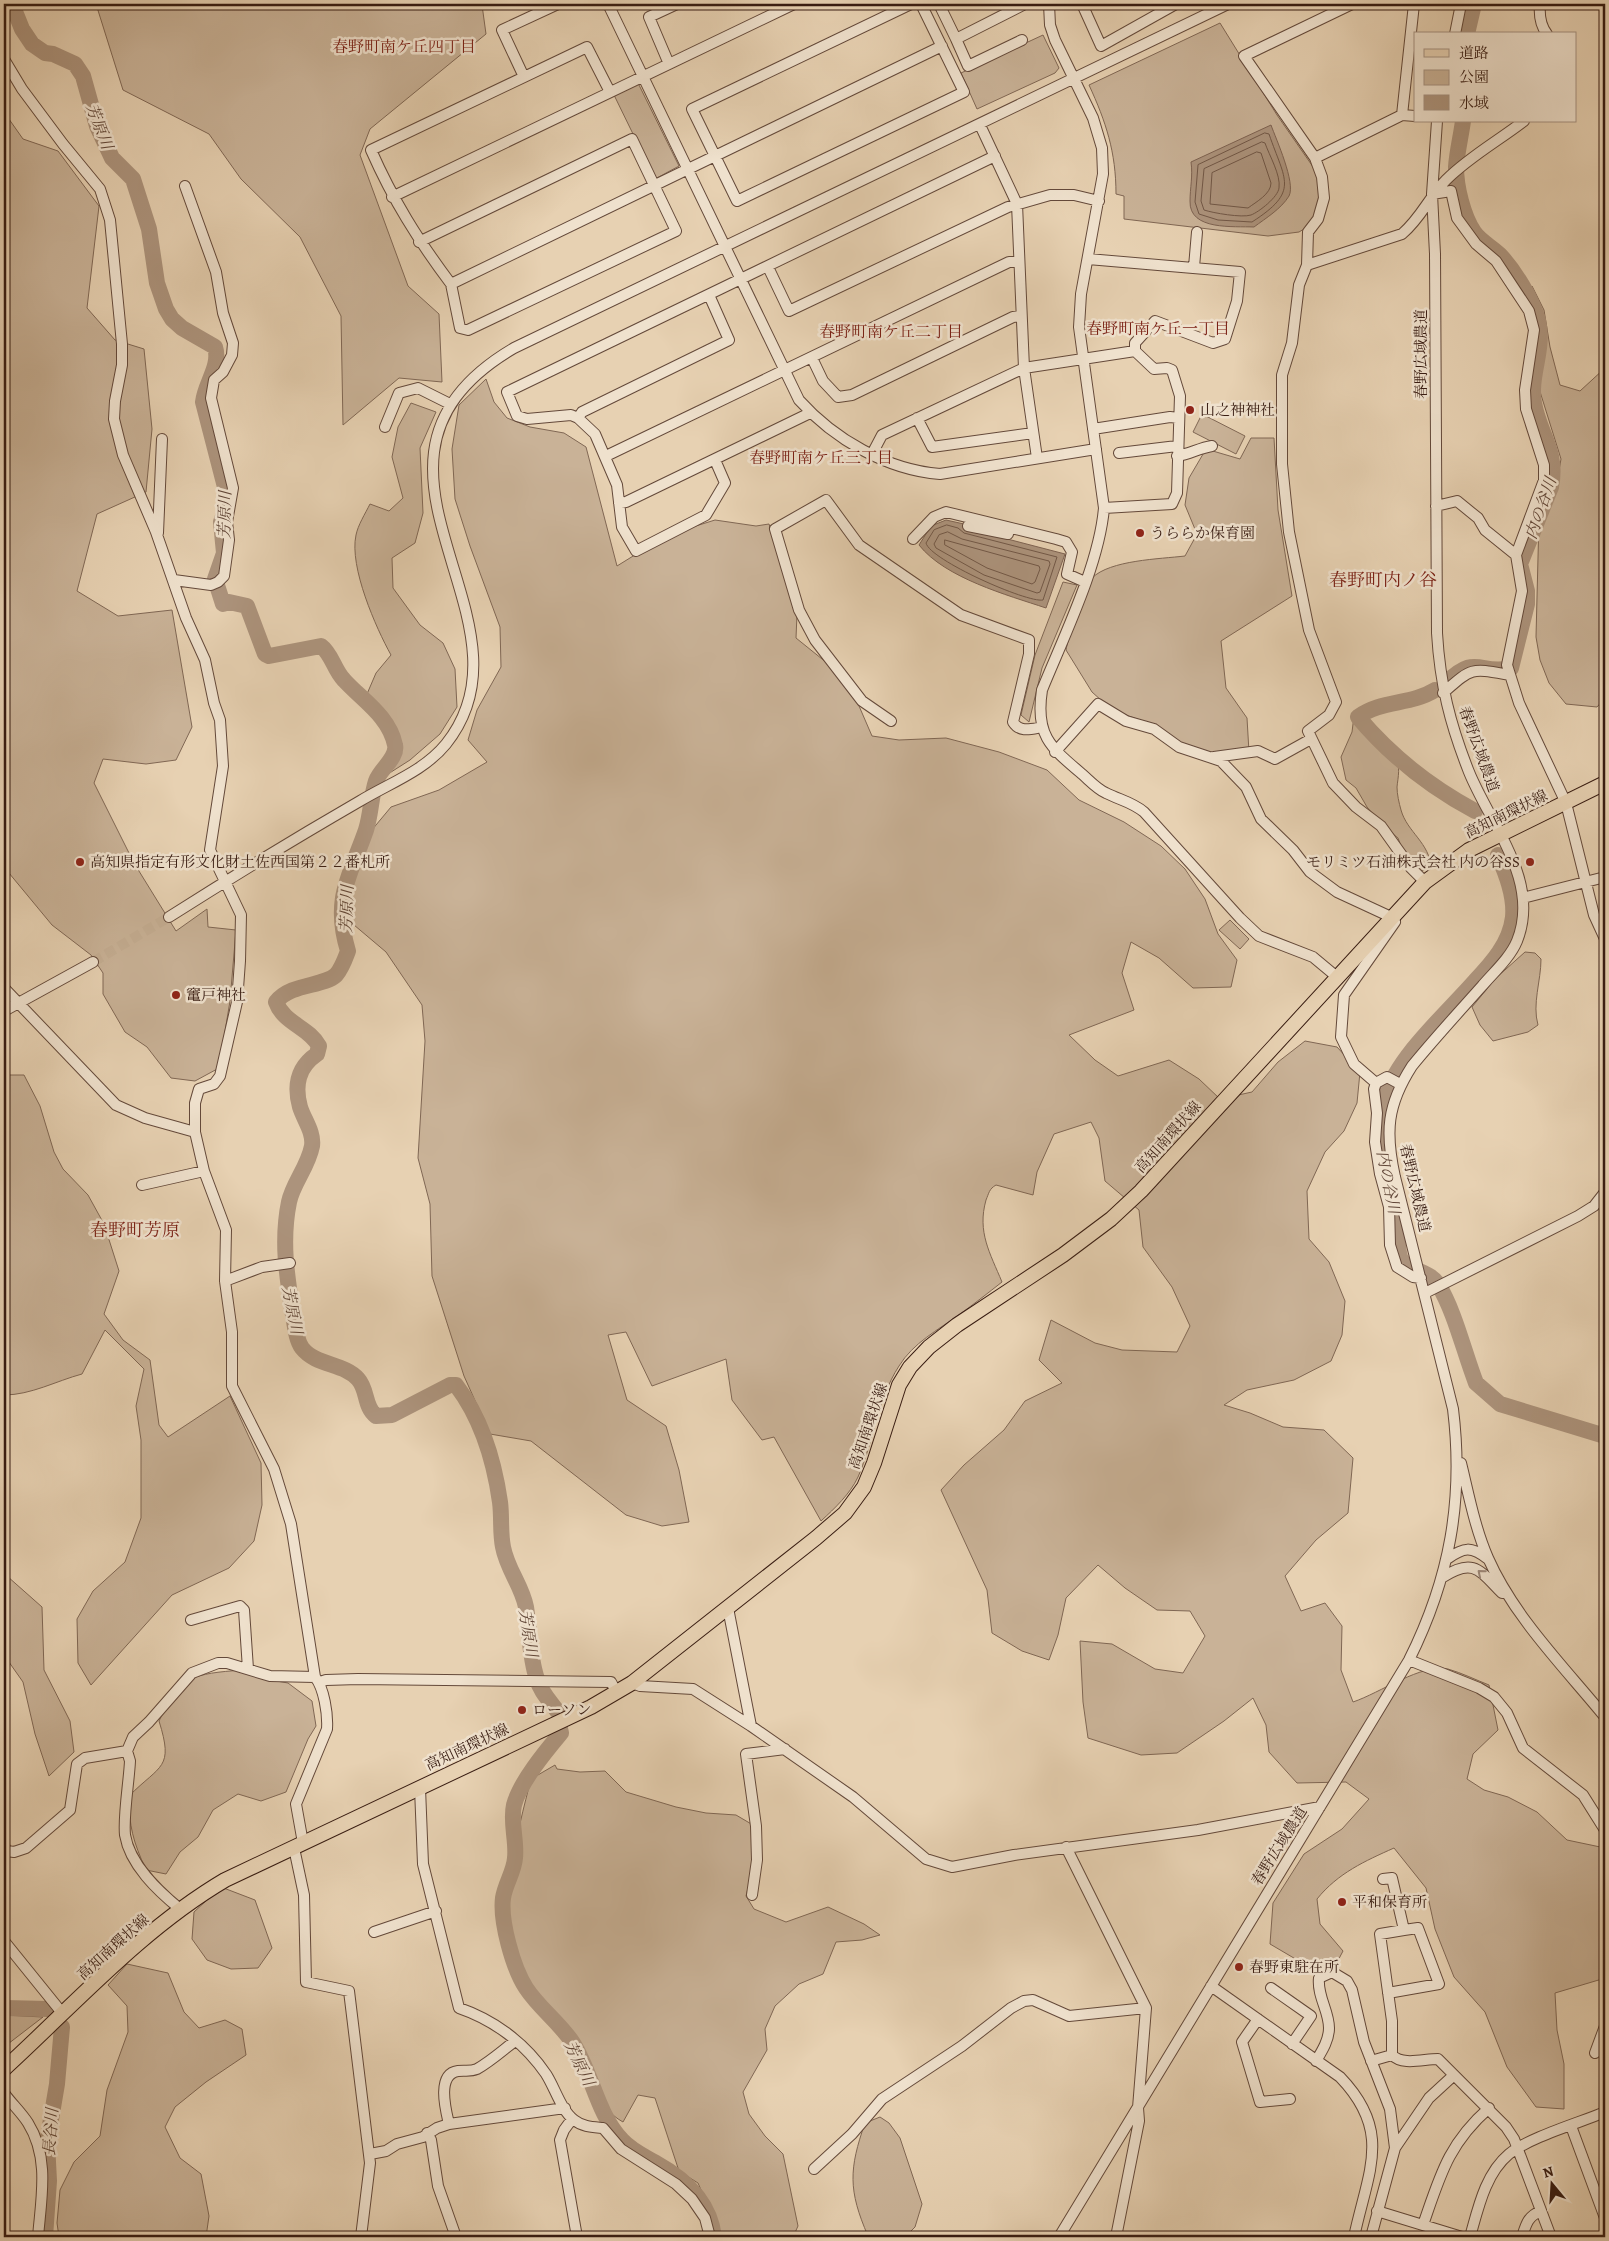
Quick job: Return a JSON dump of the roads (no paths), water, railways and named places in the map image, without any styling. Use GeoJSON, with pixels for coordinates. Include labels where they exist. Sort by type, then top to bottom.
{"type":"FeatureCollection","features":[{"type":"Feature","properties":{"kind":"main road","name":"高知南環状線"},"geometry":{"type":"LineString","coordinates":[[4,2069],[180,1909],[225,1880],[617,1693],[728,1608],[845,1513],[864,1487],[874,1463],[899,1385],[910,1368],[923,1354],[957,1325],[1063,1255],[1111,1219],[1141,1191],[1424,882],[1469,850],[1605,783]]}},
{"type":"Feature","properties":{"kind":"street"},"geometry":{"type":"LineString","coordinates":[[524,77],[502,30],[558,4]]}},
{"type":"Feature","properties":{"kind":"street"},"geometry":{"type":"LineString","coordinates":[[608,4],[799,400],[810,413],[832,430],[872,454],[909,470],[940,474],[1096,449]]}},
{"type":"Feature","properties":{"kind":"street"},"geometry":{"type":"LineString","coordinates":[[669,64],[649,17],[677,4]]}},
{"type":"Feature","properties":{"kind":"street"},"geometry":{"type":"LineString","coordinates":[[392,197],[794,4]]}},
{"type":"Feature","properties":{"kind":"street"},"geometry":{"type":"LineString","coordinates":[[911,4],[692,109],[737,201],[964,92],[921,4]]}},
{"type":"Feature","properties":{"kind":"street"},"geometry":{"type":"LineString","coordinates":[[939,4],[968,66],[1022,40]]}},
{"type":"Feature","properties":{"kind":"street"},"geometry":{"type":"LineString","coordinates":[[956,39],[1025,4]]}},
{"type":"Feature","properties":{"kind":"street"},"geometry":{"type":"LineString","coordinates":[[1049,4],[1050,25],[1055,40],[1093,118],[1102,148],[1099,201],[1081,294],[1079,327],[1082,360],[1104,508],[1102,531],[1085,582],[1042,690],[1039,710],[1042,727],[1055,752],[1099,789],[1136,805],[1144,812],[1240,918],[1259,936],[1313,957],[1337,977]]}},
{"type":"Feature","properties":{"kind":"street"},"geometry":{"type":"LineString","coordinates":[[1082,4],[1101,46],[1176,4]]}},
{"type":"Feature","properties":{"kind":"street"},"geometry":{"type":"LineString","coordinates":[[169,917],[361,800],[426,764],[447,743],[461,718],[470,693],[473,664],[472,635],[437,506],[432,475],[434,449],[441,424],[450,404],[468,382],[481,370],[514,348],[1228,4]]}},
{"type":"Feature","properties":{"kind":"street"},"geometry":{"type":"LineString","coordinates":[[1352,4],[1244,56],[1315,158],[1322,177],[1324,198],[1318,219],[1308,232],[1307,265],[1299,285],[1292,343],[1282,375],[1282,464],[1289,532],[1309,630],[1336,702],[1329,715],[1308,731],[1333,783],[1356,807],[1381,826],[1411,868],[1424,882]]}},
{"type":"Feature","properties":{"kind":"street"},"geometry":{"type":"LineString","coordinates":[[1402,115],[1414,4]]}},
{"type":"Feature","properties":{"kind":"street"},"geometry":{"type":"LineString","coordinates":[[1455,32],[1461,4]]}},
{"type":"Feature","properties":{"kind":"street"},"geometry":{"type":"LineString","coordinates":[[1540,4],[1539,16],[1546,32]]}},
{"type":"Feature","properties":{"kind":"street"},"geometry":{"type":"LineString","coordinates":[[450,284],[942,46]]}},
{"type":"Feature","properties":{"kind":"street"},"geometry":{"type":"LineString","coordinates":[[419,242],[632,140],[676,231],[468,330],[460,328],[450,284],[419,242],[392,197],[370,150],[587,47],[610,92]]}},
{"type":"Feature","properties":{"kind":"street"},"geometry":{"type":"LineString","coordinates":[[4,59],[22,89],[100,189],[110,220],[122,344],[122,365],[114,400],[114,419],[124,455],[174,580],[186,618],[205,660],[220,720],[223,766],[210,850],[241,915],[237,1002],[220,1076],[214,1084],[199,1089],[195,1103],[195,1132],[204,1171],[226,1230],[225,1281],[232,1332],[232,1386],[274,1469],[291,1524],[317,1680],[328,1719],[327,1729],[296,1804],[298,1846],[304,1896],[306,1982],[349,1991],[370,2154],[361,2237]]}},
{"type":"Feature","properties":{"kind":"street"},"geometry":{"type":"LineString","coordinates":[[1315,158],[1402,115],[1414,116]]}},
{"type":"Feature","properties":{"kind":"street","name":"春野広域農道"},"geometry":{"type":"LineString","coordinates":[[1437,122],[1432,194],[1435,254],[1437,633],[1443,693],[1469,771],[1481,800],[1501,835],[1519,877],[1524,918],[1516,943],[1501,964],[1398,1083],[1388,1128],[1390,1152],[1420,1278],[1429,1291],[1453,1409],[1458,1447],[1478,1534],[1488,1559],[1512,1602],[1605,1717]]}},
{"type":"Feature","properties":{"kind":"street"},"geometry":{"type":"LineString","coordinates":[[1307,265],[1402,234],[1412,226],[1428,205],[1432,194],[1448,177],[1523,122]]}},
{"type":"Feature","properties":{"kind":"street"},"geometry":{"type":"LineString","coordinates":[[980,124],[1017,204],[1024,368],[1036,458]]}},
{"type":"Feature","properties":{"kind":"street"},"geometry":{"type":"LineString","coordinates":[[715,460],[725,483],[706,515],[636,551],[622,527],[617,485],[606,456],[594,434],[578,418],[571,415],[528,419],[517,416],[507,392],[995,156]]}},
{"type":"Feature","properties":{"kind":"street"},"geometry":{"type":"LineString","coordinates":[[174,580],[215,583],[224,576],[228,554],[227,522],[233,488],[211,398],[214,380],[223,372],[232,354],[233,343],[223,313],[216,272],[184,186]]}},
{"type":"Feature","properties":{"kind":"street"},"geometry":{"type":"LineString","coordinates":[[1432,194],[1451,191],[1457,218],[1476,244],[1496,260],[1529,311],[1534,330],[1524,390],[1526,409],[1544,465],[1544,480],[1516,555],[1522,590],[1508,671],[1519,703],[1566,802],[1594,916],[1605,939]]}},
{"type":"Feature","properties":{"kind":"street"},"geometry":{"type":"LineString","coordinates":[[768,267],[789,311],[1017,204],[1058,195],[1074,194],[1099,201]]}},
{"type":"Feature","properties":{"kind":"street"},"geometry":{"type":"LineString","coordinates":[[1194,267],[1197,232]]}},
{"type":"Feature","properties":{"kind":"street"},"geometry":{"type":"LineString","coordinates":[[1088,259],[1240,272],[1236,301],[1225,338],[1213,343],[1155,321],[1135,343],[1135,351],[1154,368],[1172,370],[1180,396],[1177,493],[1172,504],[1104,508]]}},
{"type":"Feature","properties":{"kind":"street"},"geometry":{"type":"LineString","coordinates":[[606,456],[1009,262],[1019,262]]}},
{"type":"Feature","properties":{"kind":"street"},"geometry":{"type":"LineString","coordinates":[[578,418],[582,412],[729,340],[709,295]]}},
{"type":"Feature","properties":{"kind":"street"},"geometry":{"type":"LineString","coordinates":[[812,358],[823,381],[838,396],[852,395],[1013,317],[1021,316]]}},
{"type":"Feature","properties":{"kind":"street"},"geometry":{"type":"LineString","coordinates":[[872,454],[882,435],[1024,368],[1135,351]]}},
{"type":"Feature","properties":{"kind":"street"},"geometry":{"type":"LineString","coordinates":[[385,427],[398,393],[418,388],[450,404]]}},
{"type":"Feature","properties":{"kind":"street"},"geometry":{"type":"LineString","coordinates":[[619,503],[626,502],[810,413]]}},
{"type":"Feature","properties":{"kind":"street"},"geometry":{"type":"LineString","coordinates":[[1093,429],[1170,417],[1179,418]]}},
{"type":"Feature","properties":{"kind":"street"},"geometry":{"type":"LineString","coordinates":[[917,418],[932,446],[1033,433]]}},
{"type":"Feature","properties":{"kind":"street"},"geometry":{"type":"LineString","coordinates":[[158,539],[162,439]]}},
{"type":"Feature","properties":{"kind":"street"},"geometry":{"type":"LineString","coordinates":[[1119,453],[1177,450],[1192,454],[1201,448],[1212,446]]}},
{"type":"Feature","properties":{"kind":"street"},"geometry":{"type":"LineString","coordinates":[[891,721],[862,701],[815,640],[799,610],[775,529],[826,500],[859,545],[866,551],[961,615],[1029,640],[1029,654],[1013,722],[1016,726],[1028,730],[1042,727]]}},
{"type":"Feature","properties":{"kind":"street"},"geometry":{"type":"LineString","coordinates":[[1436,506],[1457,501],[1478,518],[1485,530],[1516,555]]}},
{"type":"Feature","properties":{"kind":"street"},"geometry":{"type":"LineString","coordinates":[[913,539],[934,517],[946,512],[1056,539],[1066,542],[1072,552],[1067,574],[1085,582]]}},
{"type":"Feature","properties":{"kind":"street"},"geometry":{"type":"LineString","coordinates":[[968,526],[1054,542],[1056,539]]}},
{"type":"Feature","properties":{"kind":"street"},"geometry":{"type":"LineString","coordinates":[[1443,693],[1468,671],[1476,669],[1508,671]]}},
{"type":"Feature","properties":{"kind":"street"},"geometry":{"type":"LineString","coordinates":[[1055,752],[1098,704],[1126,721],[1154,729],[1179,747],[1214,757],[1221,761],[1246,786],[1261,819],[1292,850],[1310,872],[1336,892],[1390,917],[1395,922],[1347,989],[1344,1003],[1341,1037],[1344,1047],[1354,1064],[1376,1083]]}},
{"type":"Feature","properties":{"kind":"street"},"geometry":{"type":"LineString","coordinates":[[1214,757],[1258,751],[1275,759],[1311,739]]}},
{"type":"Feature","properties":{"kind":"street"},"geometry":{"type":"LineString","coordinates":[[1523,898],[1605,877]]}},
{"type":"Feature","properties":{"kind":"street"},"geometry":{"type":"LineString","coordinates":[[4,1011],[93,962]]}},
{"type":"Feature","properties":{"kind":"street"},"geometry":{"type":"LineString","coordinates":[[4,988],[116,1105],[145,1118],[195,1132]]}},
{"type":"Feature","properties":{"kind":"street"},"geometry":{"type":"LineString","coordinates":[[1398,1083],[1387,1077],[1376,1083],[1374,1089],[1377,1113],[1375,1142],[1380,1174],[1389,1207],[1390,1244],[1397,1267],[1413,1277],[1420,1278]]}},
{"type":"Feature","properties":{"kind":"street"},"geometry":{"type":"LineString","coordinates":[[142,1185],[204,1171]]}},
{"type":"Feature","properties":{"kind":"street"},"geometry":{"type":"LineString","coordinates":[[1429,1291],[1578,1216],[1594,1206],[1605,1192]]}},
{"type":"Feature","properties":{"kind":"street"},"geometry":{"type":"LineString","coordinates":[[225,1281],[262,1267],[287,1263]]}},
{"type":"Feature","properties":{"kind":"street","name":"春野広域農道"},"geometry":{"type":"LineString","coordinates":[[1059,2237],[1409,1660],[1434,1606],[1447,1559],[1457,1490],[1458,1447]]}},
{"type":"Feature","properties":{"kind":"street"},"geometry":{"type":"LineString","coordinates":[[1447,1559],[1468,1549],[1478,1551],[1488,1559]]}},
{"type":"Feature","properties":{"kind":"street"},"geometry":{"type":"LineString","coordinates":[[1443,1576],[1456,1569],[1468,1566],[1477,1568],[1512,1602]]}},
{"type":"Feature","properties":{"kind":"street"},"geometry":{"type":"LineString","coordinates":[[191,1620],[240,1606],[244,1610],[248,1669]]}},
{"type":"Feature","properties":{"kind":"street"},"geometry":{"type":"LineString","coordinates":[[728,1608],[750,1726]]}},
{"type":"Feature","properties":{"kind":"street"},"geometry":{"type":"LineString","coordinates":[[1409,1660],[1480,1688],[1494,1697],[1507,1712],[1523,1748],[1583,1795],[1605,1830]]}},
{"type":"Feature","properties":{"kind":"street"},"geometry":{"type":"LineString","coordinates":[[180,1909],[141,1870],[130,1854],[125,1834],[130,1761],[127,1752],[133,1737],[149,1722],[192,1673],[218,1663],[226,1663],[270,1676],[317,1680],[611,1682],[617,1693]]}},
{"type":"Feature","properties":{"kind":"street"},"geometry":{"type":"LineString","coordinates":[[632,1683],[640,1686],[693,1689],[785,1749],[853,1797],[926,1859],[952,1867],[1066,1848],[1198,1830],[1320,1807]]}},
{"type":"Feature","properties":{"kind":"street"},"geometry":{"type":"LineString","coordinates":[[752,1895],[757,1860],[756,1826],[746,1754],[785,1749]]}},
{"type":"Feature","properties":{"kind":"street"},"geometry":{"type":"LineString","coordinates":[[4,1846],[7,1851],[14,1852],[26,1848],[64,1817],[70,1810],[77,1764],[85,1758],[127,1752]]}},
{"type":"Feature","properties":{"kind":"street"},"geometry":{"type":"LineString","coordinates":[[420,1788],[423,1864],[459,2008],[481,2016],[504,2030],[531,2055],[546,2074],[572,2119],[584,2126],[603,2128],[621,2149],[676,2184],[692,2199],[705,2218],[710,2237]]}},
{"type":"Feature","properties":{"kind":"street"},"geometry":{"type":"LineString","coordinates":[[1066,1848],[1146,2008],[1138,2108],[1139,2121],[1116,2237]]}},
{"type":"Feature","properties":{"kind":"street"},"geometry":{"type":"LineString","coordinates":[[1383,1879],[1392,1878],[1404,1930]]}},
{"type":"Feature","properties":{"kind":"street"},"geometry":{"type":"LineString","coordinates":[[374,1932],[436,1911]]}},
{"type":"Feature","properties":{"kind":"street"},"geometry":{"type":"LineString","coordinates":[[1388,1993],[1439,1984],[1418,1928],[1380,1934],[1388,1993],[1392,2021],[1392,2055],[1396,2059],[1408,2061],[1438,2059],[1506,2127],[1518,2148],[1551,2237]]}},
{"type":"Feature","properties":{"kind":"street"},"geometry":{"type":"LineString","coordinates":[[4,1941],[63,2014]]}},
{"type":"Feature","properties":{"kind":"street"},"geometry":{"type":"LineString","coordinates":[[1316,2061],[1326,2044],[1329,2028],[1318,1987],[1319,1978],[1332,1972],[1348,1981],[1352,1990],[1364,2042],[1390,2109],[1395,2148]]}},
{"type":"Feature","properties":{"kind":"street"},"geometry":{"type":"LineString","coordinates":[[1211,1986],[1340,2077],[1357,2094],[1372,2128],[1374,2148],[1354,2237]]}},
{"type":"Feature","properties":{"kind":"street"},"geometry":{"type":"LineString","coordinates":[[1271,1988],[1310,2016],[1292,2044]]}},
{"type":"Feature","properties":{"kind":"street"},"geometry":{"type":"LineString","coordinates":[[814,2169],[852,2134],[882,2099],[962,2046],[1011,2008],[1024,2001],[1034,2000],[1069,2016],[1146,2008]]}},
{"type":"Feature","properties":{"kind":"street"},"geometry":{"type":"LineString","coordinates":[[1258,2019],[1242,2042],[1260,2102],[1290,2099]]}},
{"type":"Feature","properties":{"kind":"street"},"geometry":{"type":"LineString","coordinates":[[1595,2053],[1605,2026]]}},
{"type":"Feature","properties":{"kind":"street"},"geometry":{"type":"LineString","coordinates":[[449,2124],[444,2094],[445,2083],[450,2076],[456,2071],[469,2072],[477,2069],[515,2041]]}},
{"type":"Feature","properties":{"kind":"street"},"geometry":{"type":"LineString","coordinates":[[1371,2061],[1392,2055]]}},
{"type":"Feature","properties":{"kind":"street"},"geometry":{"type":"LineString","coordinates":[[1371,2237],[1376,2212],[1395,2148],[1429,2098],[1454,2075]]}},
{"type":"Feature","properties":{"kind":"street"},"geometry":{"type":"LineString","coordinates":[[4,2093],[27,2122],[40,2153],[42,2180],[38,2237]]}},
{"type":"Feature","properties":{"kind":"street"},"geometry":{"type":"LineString","coordinates":[[370,2154],[386,2151],[397,2144],[423,2137],[449,2124],[565,2108]]}},
{"type":"Feature","properties":{"kind":"street"},"geometry":{"type":"LineString","coordinates":[[1423,2225],[1441,2171],[1456,2142],[1489,2108]]}},
{"type":"Feature","properties":{"kind":"street"},"geometry":{"type":"LineString","coordinates":[[1470,2237],[1484,2191],[1496,2169],[1508,2155],[1518,2148],[1605,2112]]}},
{"type":"Feature","properties":{"kind":"street"},"geometry":{"type":"LineString","coordinates":[[572,2119],[560,2140],[577,2237]]}},
{"type":"Feature","properties":{"kind":"street"},"geometry":{"type":"LineString","coordinates":[[1571,2126],[1605,2218]]}},
{"type":"Feature","properties":{"kind":"street"},"geometry":{"type":"LineString","coordinates":[[428,2133],[431,2140],[438,2186],[456,2237]]}},
{"type":"Feature","properties":{"kind":"street"},"geometry":{"type":"LineString","coordinates":[[1522,2237],[1526,2223],[1532,2215],[1541,2211]]}},
{"type":"Feature","properties":{"kind":"street"},"geometry":{"type":"LineString","coordinates":[[1376,2212],[1462,2237]]}},
{"type":"Feature","properties":{"kind":"water"},"geometry":{"type":"Polygon","coordinates":[[[1271,125],[1290,181],[1289,196],[1286,201],[1254,227],[1214,225],[1197,218],[1192,211],[1190,201],[1191,162],[1271,125]]]}},
{"type":"Feature","properties":{"kind":"water"},"geometry":{"type":"Polygon","coordinates":[[[946,520],[964,524],[965,528],[1065,554],[1046,608],[978,584],[944,567],[930,557],[919,545],[931,526],[946,520]]]}},
{"type":"Feature","properties":{"kind":"waterway","name":"芳原川"},"geometry":{"type":"LineString","coordinates":[[12,4],[22,29],[32,44],[45,53],[53,54],[75,64],[83,76],[97,126],[112,158],[133,179],[149,229],[157,283],[166,309],[172,319],[182,328],[215,347],[216,361],[203,402],[225,487],[225,511],[221,522],[224,553],[215,579],[223,604],[229,602],[247,606],[265,654],[269,656],[321,646],[325,649],[341,676],[381,717],[392,735],[395,745],[394,754],[376,781],[366,830],[345,888],[342,902],[342,917],[348,951],[343,963],[336,975],[330,979],[290,991],[276,1002],[290,1021],[309,1034],[319,1046],[317,1054],[305,1065],[299,1077],[298,1099],[310,1131],[312,1146],[291,1195],[285,1231],[286,1259],[295,1328],[300,1345],[308,1354],[322,1362],[345,1370],[358,1379],[370,1408],[376,1416],[392,1415],[450,1385],[456,1385],[465,1398],[480,1426],[490,1455],[500,1502],[503,1547],[524,1599],[534,1670],[540,1688],[557,1711]]}},
{"type":"Feature","properties":{"kind":"waterway","name":"内の谷川"},"geometry":{"type":"LineString","coordinates":[[1467,32],[1474,4]]}},
{"type":"Feature","properties":{"kind":"waterway","name":"内の谷川"},"geometry":{"type":"LineString","coordinates":[[1445,684],[1456,674],[1472,667],[1500,670],[1511,668],[1527,604],[1527,591],[1520,564],[1551,487],[1553,474],[1550,453],[1537,415],[1533,393],[1540,342],[1538,320],[1527,294],[1512,269],[1500,255],[1477,235],[1463,209],[1456,175],[1463,122]]}},
{"type":"Feature","properties":{"kind":"waterway","name":"内の谷川"},"geometry":{"type":"LineString","coordinates":[[1435,690],[1426,695],[1376,708],[1358,717],[1370,731],[1412,770],[1443,792],[1475,811]]}},
{"type":"Feature","properties":{"kind":"waterway","name":"内の谷川"},"geometry":{"type":"LineString","coordinates":[[1498,855],[1507,877],[1513,901],[1513,917],[1504,944],[1488,967],[1437,1021],[1412,1051],[1392,1081],[1383,1104],[1380,1127],[1381,1148],[1395,1208],[1399,1252],[1402,1262],[1428,1275],[1438,1284],[1454,1319],[1476,1383],[1500,1404],[1605,1436]]}},
{"type":"Feature","properties":{"kind":"waterway","name":"芳原川"},"geometry":{"type":"LineString","coordinates":[[559,1724],[561,1733],[528,1777],[514,1805],[515,1858],[503,1898],[503,1919],[508,1944],[516,1969],[526,1988],[562,2029],[580,2055],[606,2118],[613,2130],[629,2147],[667,2169],[686,2184],[702,2203],[712,2225],[714,2237]]}},
{"type":"Feature","properties":{"kind":"waterway","name":"長谷川"},"geometry":{"type":"LineString","coordinates":[[4,2008],[48,2009]]}},
{"type":"Feature","properties":{"kind":"waterway","name":"長谷川"},"geometry":{"type":"LineString","coordinates":[[45,2237],[49,2181],[47,2143],[57,2084],[62,2027]]}},
{"type":"Feature","properties":{"kind":"tunnel"},"geometry":{"type":"LineString","coordinates":[[93,962],[169,917]]}},
{"type":"Feature","properties":{"kind":"place","name":"山之神神社"},"geometry":{"type":"Point","coordinates":[1190,410]}},
{"type":"Feature","properties":{"kind":"place","name":"うららか保育園"},"geometry":{"type":"Point","coordinates":[1140,533]}},
{"type":"Feature","properties":{"kind":"place","name":"高知県指定有形文化財土佐西国第２２番札所"},"geometry":{"type":"Point","coordinates":[80,862]}},
{"type":"Feature","properties":{"kind":"place","name":"モリミツ石油株式会社 内の谷SS"},"geometry":{"type":"Point","coordinates":[1530,862]}},
{"type":"Feature","properties":{"kind":"place","name":"竃戸神社"},"geometry":{"type":"Point","coordinates":[176,995]}},
{"type":"Feature","properties":{"kind":"place","name":"ローソン"},"geometry":{"type":"Point","coordinates":[522,1710]}},
{"type":"Feature","properties":{"kind":"place","name":"平和保育所"},"geometry":{"type":"Point","coordinates":[1342,1902]}},
{"type":"Feature","properties":{"kind":"place","name":"春野東駐在所"},"geometry":{"type":"Point","coordinates":[1239,1967]}},
{"type":"Feature","properties":{"kind":"district","name":"春野町南ケ丘四丁目"},"geometry":{"type":"Point","coordinates":[404,46]}},
{"type":"Feature","properties":{"kind":"district","name":"春野町南ケ丘一丁目"},"geometry":{"type":"Point","coordinates":[1158,328]}},
{"type":"Feature","properties":{"kind":"district","name":"春野町南ケ丘二丁目"},"geometry":{"type":"Point","coordinates":[891,331]}},
{"type":"Feature","properties":{"kind":"district","name":"春野町南ケ丘三丁目"},"geometry":{"type":"Point","coordinates":[821,457]}},
{"type":"Feature","properties":{"kind":"district","name":"春野町内ノ谷"},"geometry":{"type":"Point","coordinates":[1383,580]}},
{"type":"Feature","properties":{"kind":"district","name":"春野町芳原"},"geometry":{"type":"Point","coordinates":[135,1230]}}]}
